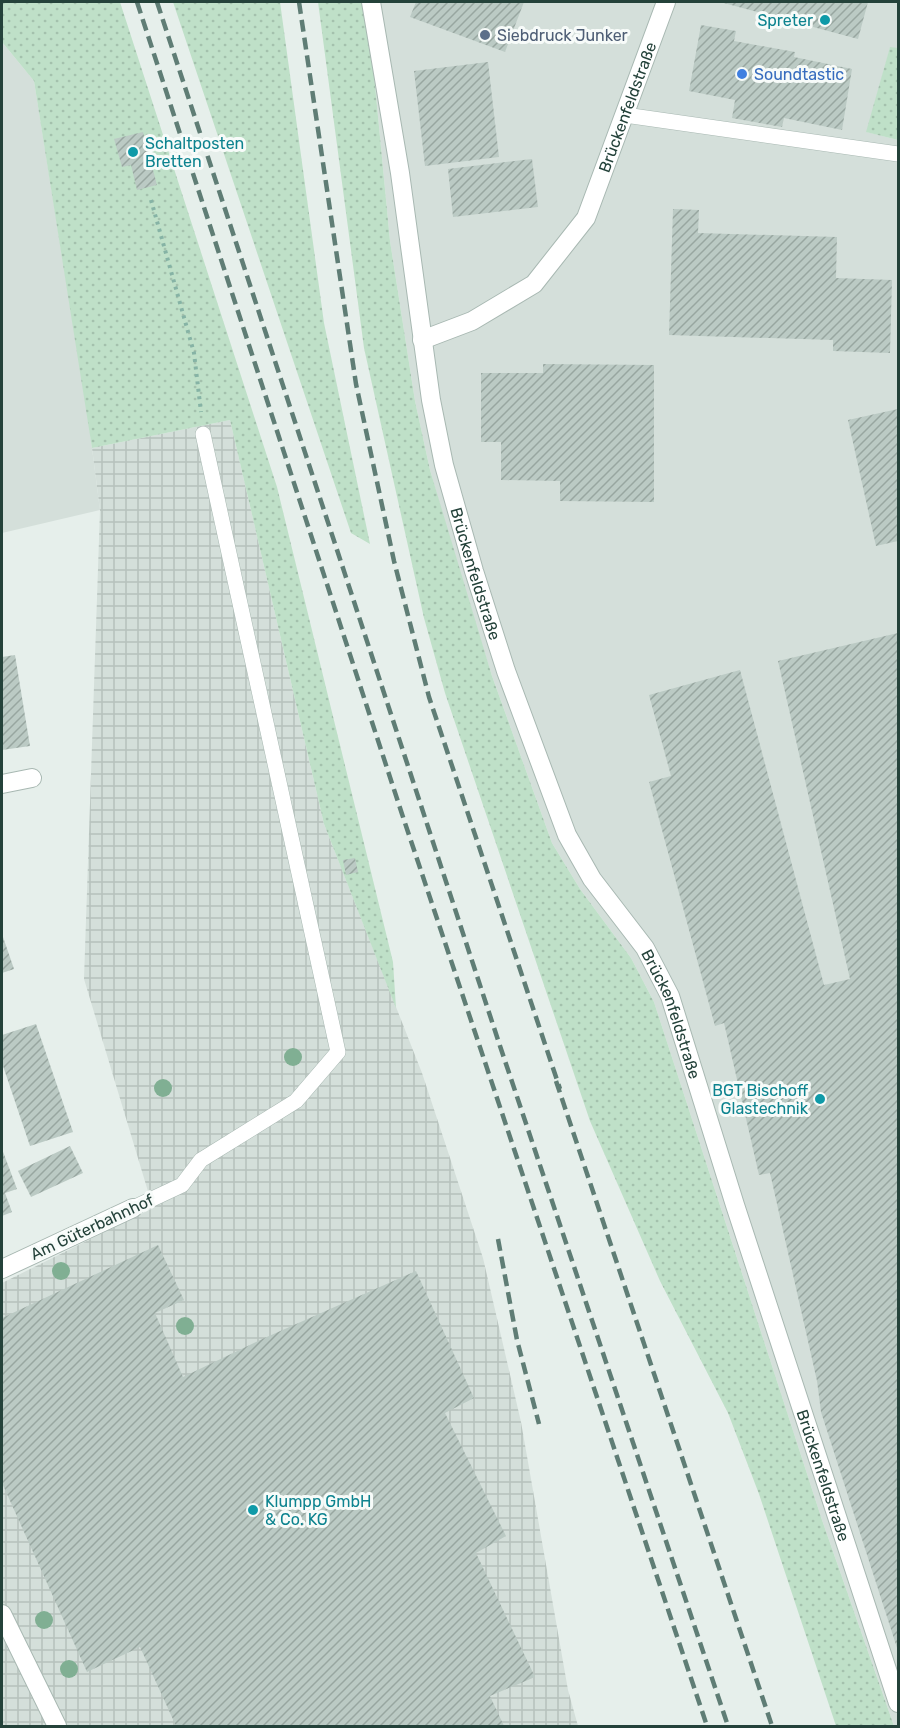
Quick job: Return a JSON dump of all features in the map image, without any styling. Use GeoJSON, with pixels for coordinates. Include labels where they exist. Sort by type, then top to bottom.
{"type":"FeatureCollection","features":[{"type":"Feature","properties":{"kind":"street","name":"Brückenfeldstraße"},"geometry":{"type":"LineString","coordinates":[[371,2],[400,173],[431,400],[444,465],[474,571],[506,671],[567,835],[592,879],[645,948],[670,996],[735,1205],[898,1703]]}},
{"type":"Feature","properties":{"kind":"street","name":"Brückenfeldstraße"},"geometry":{"type":"LineString","coordinates":[[422,340],[472,321],[534,284],[586,218],[666,2]]}},
{"type":"Feature","properties":{"kind":"street"},"geometry":{"type":"LineString","coordinates":[[2,784],[32,778]]}},
{"type":"Feature","properties":{"kind":"street","name":"Am Güterbahnhof"},"geometry":{"type":"LineString","coordinates":[[2,1269],[133,1208]]}},
{"type":"Feature","properties":{"kind":"street"},"geometry":{"type":"LineString","coordinates":[[2,1614],[57,1726]]}},
{"type":"Feature","properties":{"kind":"lane"},"geometry":{"type":"LineString","coordinates":[[625,115],[898,154]]}},
{"type":"Feature","properties":{"kind":"lane","name":"Am Güterbahnhof"},"geometry":{"type":"LineString","coordinates":[[133,1208],[182,1185],[201,1160],[296,1101],[338,1052],[203,434]]}},
{"type":"Feature","properties":{"kind":"path"},"geometry":{"type":"LineString","coordinates":[[151,200],[194,353],[203,434]]}},
{"type":"Feature","properties":{"kind":"shaded area"},"geometry":{"type":"Polygon","coordinates":[[[367,2],[898,2],[898,48],[890,48],[867,132],[898,140],[898,1726],[894,1726],[822,1520],[654,1002],[631,958],[580,889],[552,843],[492,676],[460,575],[430,470],[415,401],[390,241],[367,2]]]}},
{"type":"Feature","properties":{"kind":"shaded area"},"geometry":{"type":"Polygon","coordinates":[[[2,42],[34,81],[88,417],[100,510],[2,533],[2,42]]]}},
{"type":"Feature","properties":{"kind":"shaded area"},"geometry":{"type":"Polygon","coordinates":[[[230,420],[324,824],[422,1073],[483,1258],[521,1422],[568,1690],[578,1726],[2,1726],[2,1283],[153,1208],[84,979],[100,510],[92,448],[230,420]]]}},
{"type":"Feature","properties":{"kind":"green space"},"geometry":{"type":"Polygon","coordinates":[[[2,2],[120,2],[277,487],[393,962],[396,1008],[324,824],[230,420],[92,448],[34,81],[2,42],[2,2]]]}},
{"type":"Feature","properties":{"kind":"green space"},"geometry":{"type":"Polygon","coordinates":[[[173,2],[280,2],[324,323],[370,544],[351,533],[173,2]]]}},
{"type":"Feature","properties":{"kind":"green space"},"geometry":{"type":"Polygon","coordinates":[[[318,2],[367,2],[390,241],[415,401],[430,470],[492,676],[552,843],[580,889],[631,958],[654,1002],[822,1520],[894,1726],[836,1726],[759,1494],[728,1413],[660,1281],[590,1121],[445,693],[424,618],[364,348],[318,2]]]}},
{"type":"Feature","properties":{"kind":"green space"},"geometry":{"type":"Polygon","coordinates":[[[890,47],[898,48],[898,140],[866,132],[890,47]]]}},
{"type":"Feature","properties":{"kind":"building","name":"Siebdruck Junker"},"geometry":{"type":"Polygon","coordinates":[[[416,2],[524,2],[505,52],[410,17],[416,2]]]}},
{"type":"Feature","properties":{"kind":"building","name":"Spreter"},"geometry":{"type":"Polygon","coordinates":[[[720,2],[868,2],[858,39],[720,2]]]}},
{"type":"Feature","properties":{"kind":"building","name":"Soundtastic"},"geometry":{"type":"Polygon","coordinates":[[[701,25],[736,31],[734,41],[795,52],[794,57],[852,69],[842,130],[784,118],[782,127],[732,118],[735,100],[689,91],[701,25]]]}},
{"type":"Feature","properties":{"kind":"building"},"geometry":{"type":"Polygon","coordinates":[[[488,62],[499,157],[425,166],[414,71],[488,62]]]}},
{"type":"Feature","properties":{"kind":"building","name":"Schaltposten Bretten"},"geometry":{"type":"Polygon","coordinates":[[[143,132],[157,185],[137,190],[131,165],[122,167],[114,139],[143,132]]]}},
{"type":"Feature","properties":{"kind":"building"},"geometry":{"type":"Polygon","coordinates":[[[532,159],[538,207],[453,217],[448,169],[532,159]]]}},
{"type":"Feature","properties":{"kind":"building"},"geometry":{"type":"Polygon","coordinates":[[[673,209],[699,210],[698,233],[837,237],[836,278],[892,280],[890,353],[833,351],[833,340],[669,335],[673,209]]]}},
{"type":"Feature","properties":{"kind":"building"},"geometry":{"type":"Polygon","coordinates":[[[543,364],[654,365],[654,502],[560,501],[560,481],[501,480],[501,442],[481,442],[481,373],[543,373],[543,364]]]}},
{"type":"Feature","properties":{"kind":"building"},"geometry":{"type":"Polygon","coordinates":[[[898,409],[898,541],[876,546],[848,420],[898,409]]]}},
{"type":"Feature","properties":{"kind":"building","name":"BGT Bischoff Glastechnik"},"geometry":{"type":"Polygon","coordinates":[[[898,633],[898,1651],[821,1412],[817,1381],[770,1173],[759,1175],[724,1023],[715,1026],[649,782],[671,776],[649,695],[740,670],[824,985],[850,979],[778,661],[898,633]]]}},
{"type":"Feature","properties":{"kind":"building"},"geometry":{"type":"Polygon","coordinates":[[[15,655],[30,746],[2,750],[2,657],[15,655]]]}},
{"type":"Feature","properties":{"kind":"building"},"geometry":{"type":"Polygon","coordinates":[[[355,858],[358,872],[346,875],[343,860],[355,858]]]}},
{"type":"Feature","properties":{"kind":"building"},"geometry":{"type":"Polygon","coordinates":[[[2,934],[14,969],[2,973],[2,934]]]}},
{"type":"Feature","properties":{"kind":"building"},"geometry":{"type":"Polygon","coordinates":[[[36,1024],[73,1132],[30,1146],[2,1063],[2,1035],[36,1024]]]}},
{"type":"Feature","properties":{"kind":"building"},"geometry":{"type":"Polygon","coordinates":[[[70,1146],[83,1173],[31,1197],[18,1171],[70,1146]]]}},
{"type":"Feature","properties":{"kind":"building"},"geometry":{"type":"Polygon","coordinates":[[[2,1149],[17,1189],[5,1193],[12,1212],[2,1216],[2,1149]]]}},
{"type":"Feature","properties":{"kind":"building","name":"Klumpp GmbH & Co. KG"},"geometry":{"type":"Polygon","coordinates":[[[158,1245],[184,1300],[155,1313],[183,1377],[416,1271],[474,1398],[445,1413],[506,1536],[476,1553],[535,1677],[490,1696],[504,1726],[176,1726],[140,1647],[87,1672],[2,1483],[2,1318],[158,1245]]]}},
{"type":"Feature","properties":{"kind":"railway"},"geometry":{"type":"LineString","coordinates":[[137,2],[402,814],[707,1726]]}},
{"type":"Feature","properties":{"kind":"railway"},"geometry":{"type":"LineString","coordinates":[[157,2],[500,1046],[728,1726]]}},
{"type":"Feature","properties":{"kind":"railway"},"geometry":{"type":"LineString","coordinates":[[299,2],[356,384],[394,561],[429,697],[560,1089]]}},
{"type":"Feature","properties":{"kind":"railway"},"geometry":{"type":"LineString","coordinates":[[556,1081],[772,1726]]}},
{"type":"Feature","properties":{"kind":"railway"},"geometry":{"type":"LineString","coordinates":[[498,1239],[517,1340],[539,1424]]}},
{"type":"Feature","properties":{"kind":"place","name":"Spreter"},"geometry":{"type":"Point","coordinates":[825,20]}},
{"type":"Feature","properties":{"kind":"place","name":"Siebdruck Junker"},"geometry":{"type":"Point","coordinates":[485,35]}},
{"type":"Feature","properties":{"kind":"place","name":"Soundtastic"},"geometry":{"type":"Point","coordinates":[742,74]}},
{"type":"Feature","properties":{"kind":"place","name":"Schaltposten Bretten"},"geometry":{"type":"Point","coordinates":[133,152]}},
{"type":"Feature","properties":{"kind":"place","name":"BGT Bischoff Glastechnik"},"geometry":{"type":"Point","coordinates":[820,1099]}},
{"type":"Feature","properties":{"kind":"place","name":"Klumpp GmbH & Co. KG"},"geometry":{"type":"Point","coordinates":[253,1510]}}]}
